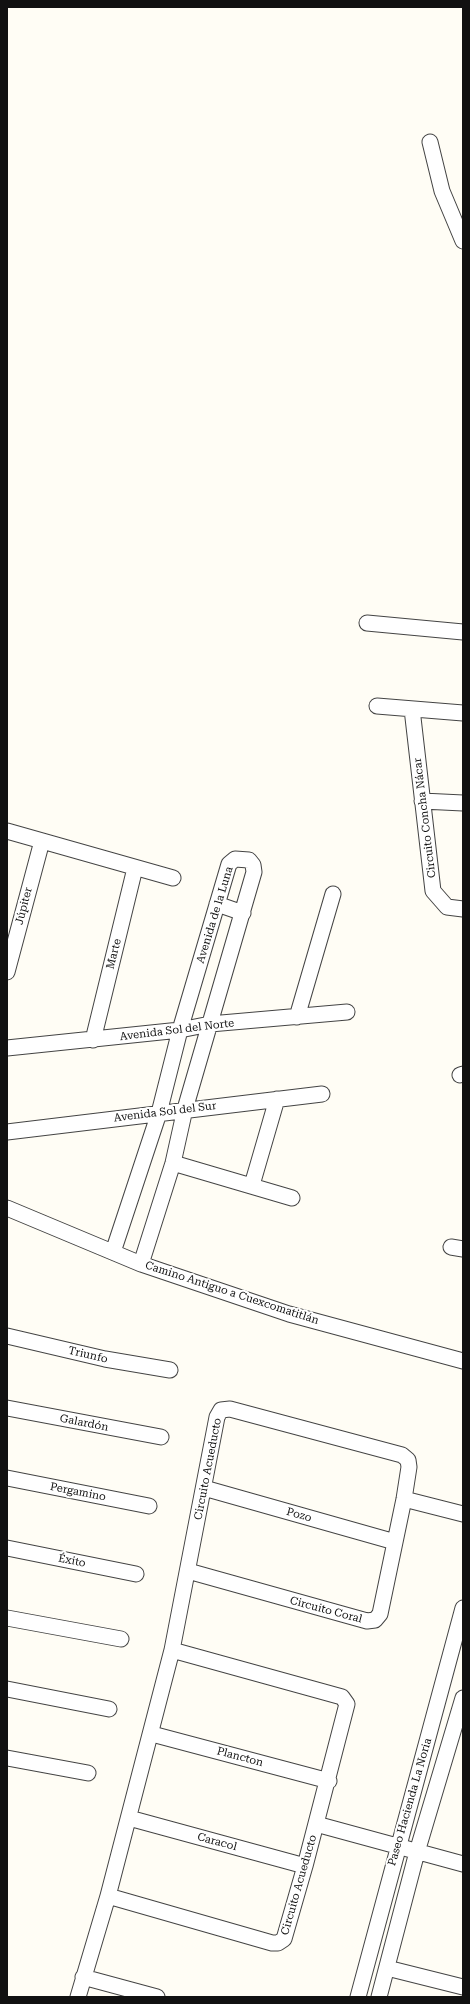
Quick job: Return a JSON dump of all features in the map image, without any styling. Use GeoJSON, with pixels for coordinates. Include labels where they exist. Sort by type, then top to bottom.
{"type":"FeatureCollection","features":[{"type":"Feature","properties":{"kind":"street"},"geometry":{"type":"LineString","coordinates":[[430,142],[442,191],[463,240]]}},
{"type":"Feature","properties":{"kind":"street"},"geometry":{"type":"LineString","coordinates":[[367,623],[463,632]]}},
{"type":"Feature","properties":{"kind":"street"},"geometry":{"type":"LineString","coordinates":[[377,706],[463,713]]}},
{"type":"Feature","properties":{"kind":"street","name":"Circuito Concha Nácar"},"geometry":{"type":"LineString","coordinates":[[412,709],[433,891],[447,907],[463,909]]}},
{"type":"Feature","properties":{"kind":"street"},"geometry":{"type":"LineString","coordinates":[[422,801],[463,803]]}},
{"type":"Feature","properties":{"kind":"street"},"geometry":{"type":"LineString","coordinates":[[7,831],[173,878]]}},
{"type":"Feature","properties":{"kind":"street","name":"Júpiter"},"geometry":{"type":"LineString","coordinates":[[7,972],[42,841]]}},
{"type":"Feature","properties":{"kind":"street","name":"Avenida de la Luna"},"geometry":{"type":"LineString","coordinates":[[113,1252],[159,1113],[180,1030],[229,864],[235,859],[249,860],[253,865],[254,872],[185,1109],[173,1163],[141,1264]]}},
{"type":"Feature","properties":{"kind":"street","name":"Marte"},"geometry":{"type":"LineString","coordinates":[[93,1040],[135,868]]}},
{"type":"Feature","properties":{"kind":"street"},"geometry":{"type":"LineString","coordinates":[[297,1017],[333,894]]}},
{"type":"Feature","properties":{"kind":"street"},"geometry":{"type":"LineString","coordinates":[[217,904],[243,913]]}},
{"type":"Feature","properties":{"kind":"street","name":"Avenida Sol del Norte"},"geometry":{"type":"LineString","coordinates":[[7,1048],[180,1030],[210,1024],[347,1012]]}},
{"type":"Feature","properties":{"kind":"street","name":"Avenida Sol del Sur"},"geometry":{"type":"LineString","coordinates":[[7,1132],[185,1109],[322,1094]]}},
{"type":"Feature","properties":{"kind":"street"},"geometry":{"type":"LineString","coordinates":[[252,1186],[277,1099]]}},
{"type":"Feature","properties":{"kind":"street"},"geometry":{"type":"LineString","coordinates":[[173,1163],[292,1198]]}},
{"type":"Feature","properties":{"kind":"street","name":"Camino Antiguo a Cuexcomatitlán"},"geometry":{"type":"LineString","coordinates":[[7,1208],[141,1264],[289,1314],[463,1361]]}},
{"type":"Feature","properties":{"kind":"street","name":"Triunfo"},"geometry":{"type":"LineString","coordinates":[[7,1336],[105,1359],[170,1370]]}},
{"type":"Feature","properties":{"kind":"street","name":"Galardón"},"geometry":{"type":"LineString","coordinates":[[7,1408],[160,1437]]}},
{"type":"Feature","properties":{"kind":"street","name":"Circuito Acueducto"},"geometry":{"type":"LineString","coordinates":[[172,1650],[342,1697],[347,1704],[329,1780],[284,1939],[278,1943],[272,1943],[108,1896],[152,1734],[172,1650],[217,1417],[221,1410],[230,1409],[402,1455],[408,1460]]}},
{"type":"Feature","properties":{"kind":"street","name":"Circuito Coral"},"geometry":{"type":"LineString","coordinates":[[188,1572],[366,1622],[375,1620],[380,1614],[404,1499],[410,1467],[408,1460]]}},
{"type":"Feature","properties":{"kind":"street","name":"Pergamino"},"geometry":{"type":"LineString","coordinates":[[7,1478],[149,1506]]}},
{"type":"Feature","properties":{"kind":"street","name":"Pozo"},"geometry":{"type":"LineString","coordinates":[[204,1488],[395,1542]]}},
{"type":"Feature","properties":{"kind":"street"},"geometry":{"type":"LineString","coordinates":[[404,1499],[463,1514]]}},
{"type":"Feature","properties":{"kind":"street","name":"Éxito"},"geometry":{"type":"LineString","coordinates":[[7,1548],[136,1574]]}},
{"type":"Feature","properties":{"kind":"street","name":"Paseo Hacienda La Noria"},"geometry":{"type":"LineString","coordinates":[[358,1997],[397,1846],[463,1608]]}},
{"type":"Feature","properties":{"kind":"street"},"geometry":{"type":"LineString","coordinates":[[7,1618],[121,1639]]}},
{"type":"Feature","properties":{"kind":"street"},"geometry":{"type":"LineString","coordinates":[[7,1689],[109,1709]]}},
{"type":"Feature","properties":{"kind":"street","name":"Paseo Hacienda La Noria"},"geometry":{"type":"LineString","coordinates":[[379,1997],[417,1852],[463,1698]]}},
{"type":"Feature","properties":{"kind":"street","name":"Plancton"},"geometry":{"type":"LineString","coordinates":[[152,1734],[329,1780]]}},
{"type":"Feature","properties":{"kind":"street"},"geometry":{"type":"LineString","coordinates":[[7,1758],[88,1773]]}},
{"type":"Feature","properties":{"kind":"street","name":"Caracol"},"geometry":{"type":"LineString","coordinates":[[129,1818],[305,1866]]}},
{"type":"Feature","properties":{"kind":"street"},"geometry":{"type":"LineString","coordinates":[[316,1824],[463,1864]]}},
{"type":"Feature","properties":{"kind":"street"},"geometry":{"type":"LineString","coordinates":[[78,1997],[108,1896]]}},
{"type":"Feature","properties":{"kind":"street"},"geometry":{"type":"LineString","coordinates":[[387,1968],[463,1987]]}},
{"type":"Feature","properties":{"kind":"street"},"geometry":{"type":"LineString","coordinates":[[83,1977],[157,1997]]}}]}
